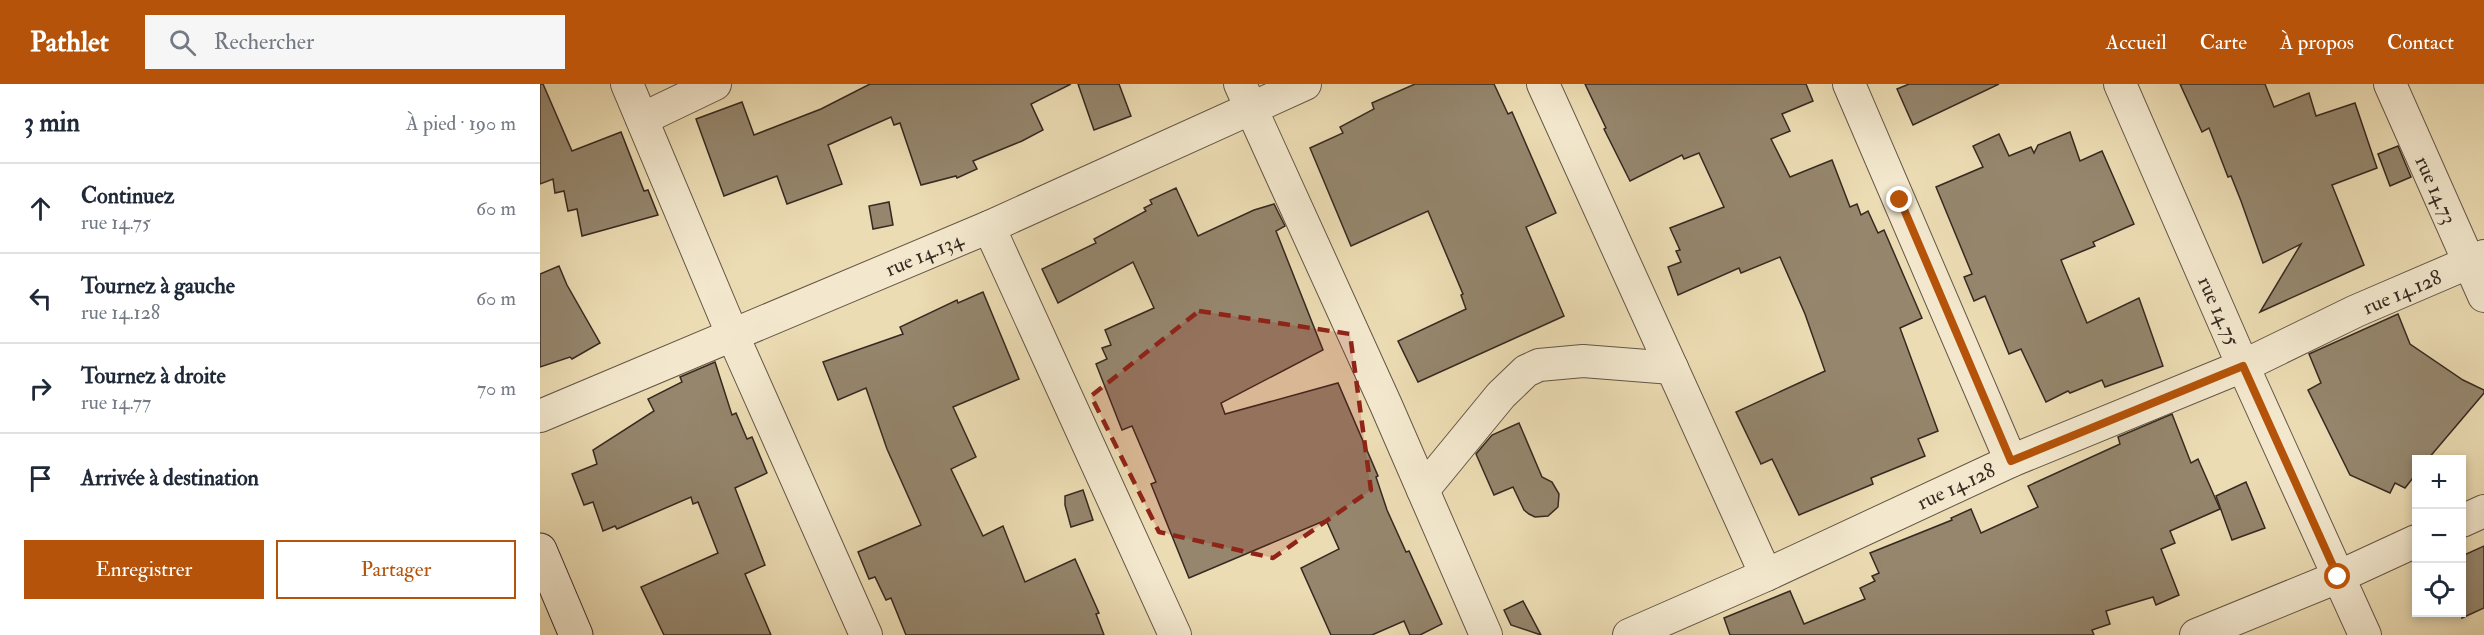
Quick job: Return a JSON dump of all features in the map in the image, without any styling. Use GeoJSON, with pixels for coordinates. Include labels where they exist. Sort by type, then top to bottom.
{"type":"FeatureCollection","features":[{"type":"Feature","properties":{"kind":"street"},"geometry":{"type":"LineString","coordinates":[[627,84],[733,336],[866,635]]}},
{"type":"Feature","properties":{"kind":"street"},"geometry":{"type":"LineString","coordinates":[[642,119],[716,84]]}},
{"type":"Feature","properties":{"kind":"street","name":"rue 14.134"},"geometry":{"type":"LineString","coordinates":[[540,416],[989,227],[1244,96],[1305,84]]}},
{"type":"Feature","properties":{"kind":"street"},"geometry":{"type":"LineString","coordinates":[[1543,84],[1766,575]]}},
{"type":"Feature","properties":{"kind":"street"},"geometry":{"type":"LineString","coordinates":[[1849,84],[2011,461]]}},
{"type":"Feature","properties":{"kind":"street","name":"rue 14.75"},"geometry":{"type":"LineString","coordinates":[[2120,84],[2243,366],[2365,635]]}},
{"type":"Feature","properties":{"kind":"street","name":"rue 14.73"},"geometry":{"type":"LineString","coordinates":[[2390,84],[2476,259],[2484,296]]}},
{"type":"Feature","properties":{"kind":"street"},"geometry":{"type":"LineString","coordinates":[[1244,96],[1423,490],[1486,635]]}},
{"type":"Feature","properties":{"kind":"street"},"geometry":{"type":"LineString","coordinates":[[989,227],[1175,635]]}},
{"type":"Feature","properties":{"kind":"street","name":"rue 14.128"},"geometry":{"type":"LineString","coordinates":[[1629,635],[1766,575],[2011,461],[2243,366],[2356,311],[2476,259]]}},
{"type":"Feature","properties":{"kind":"street"},"geometry":{"type":"LineString","coordinates":[[1423,490],[1501,395],[1526,371],[1539,365],[1583,361],[1672,368]]}},
{"type":"Feature","properties":{"kind":"street"},"geometry":{"type":"LineString","coordinates":[[2466,519],[2484,511]]}},
{"type":"Feature","properties":{"kind":"street"},"geometry":{"type":"LineString","coordinates":[[2196,635],[2338,577],[2412,543]]}},
{"type":"Feature","properties":{"kind":"street"},"geometry":{"type":"LineString","coordinates":[[540,550],[576,635]]}},
{"type":"Feature","properties":{"kind":"highlighted area"},"geometry":{"type":"Polygon","coordinates":[[[1199,311],[1350,334],[1371,490],[1273,558],[1159,532],[1091,396],[1199,311]]]}},
{"type":"Feature","properties":{"kind":"building"},"geometry":{"type":"Polygon","coordinates":[[[540,84],[543,84],[572,151],[621,132],[644,191],[648,190],[658,215],[582,236],[577,209],[568,211],[564,191],[555,193],[553,179],[540,184],[540,84]]]}},
{"type":"Feature","properties":{"kind":"building"},"geometry":{"type":"Polygon","coordinates":[[[870,84],[1071,84],[1031,104],[1043,130],[973,161],[977,169],[957,178],[956,176],[921,185],[900,123],[894,125],[891,117],[828,145],[842,184],[787,204],[777,176],[724,196],[696,119],[742,102],[754,135],[821,109],[870,84]]]}},
{"type":"Feature","properties":{"kind":"building"},"geometry":{"type":"Polygon","coordinates":[[[1078,84],[1119,84],[1131,116],[1094,130],[1078,84]]]}},
{"type":"Feature","properties":{"kind":"building"},"geometry":{"type":"Polygon","coordinates":[[[1415,84],[1494,84],[1508,114],[1512,112],[1556,213],[1526,227],[1564,316],[1418,382],[1398,341],[1466,309],[1461,295],[1463,294],[1428,211],[1351,246],[1310,148],[1343,133],[1340,127],[1374,109],[1372,103],[1415,84]]]}},
{"type":"Feature","properties":{"kind":"building"},"geometry":{"type":"Polygon","coordinates":[[[1585,84],[1806,84],[1813,101],[1782,114],[1790,131],[1771,139],[1790,177],[1832,160],[1850,207],[1857,204],[1861,215],[1868,211],[1878,233],[1884,230],[1922,318],[1900,328],[1938,431],[1918,439],[1925,456],[1871,478],[1873,484],[1799,515],[1772,459],[1761,464],[1736,412],[1825,371],[1805,314],[1780,257],[1741,273],[1739,268],[1678,295],[1668,267],[1681,262],[1676,251],[1680,250],[1670,228],[1724,207],[1699,153],[1684,159],[1682,155],[1630,181],[1585,84]]]}},
{"type":"Feature","properties":{"kind":"building"},"geometry":{"type":"Polygon","coordinates":[[[1909,84],[1999,84],[1913,125],[1897,89],[1909,84]]]}},
{"type":"Feature","properties":{"kind":"building"},"geometry":{"type":"Polygon","coordinates":[[[2180,84],[2265,84],[2274,107],[2309,93],[2316,116],[2355,103],[2377,168],[2332,185],[2364,265],[2260,312],[2301,244],[2263,263],[2231,176],[2228,177],[2209,128],[2202,132],[2180,84]]]}},
{"type":"Feature","properties":{"kind":"building"},"geometry":{"type":"Polygon","coordinates":[[[2070,132],[2080,161],[2102,151],[2134,224],[2093,242],[2095,246],[2061,260],[2087,323],[2139,298],[2163,366],[2105,387],[2102,380],[2070,393],[2068,391],[2046,402],[2021,349],[2009,354],[1985,296],[1974,301],[1964,277],[1972,274],[1936,187],[1983,167],[1973,146],[1999,134],[2009,156],[2031,147],[2034,153],[2038,145],[2070,132]]]}},
{"type":"Feature","properties":{"kind":"building"},"geometry":{"type":"Polygon","coordinates":[[[2398,146],[2411,177],[2390,186],[2378,154],[2398,146]]]}},
{"type":"Feature","properties":{"kind":"building"},"geometry":{"type":"Polygon","coordinates":[[[1176,188],[1198,236],[1254,210],[1274,204],[1285,226],[1276,231],[1323,350],[1221,403],[1225,414],[1338,383],[1378,476],[1376,477],[1387,510],[1406,552],[1409,551],[1442,624],[1420,635],[1410,635],[1404,621],[1372,635],[1331,635],[1301,568],[1339,549],[1326,520],[1189,578],[1151,484],[1156,482],[1132,426],[1122,430],[1096,364],[1107,359],[1102,348],[1111,345],[1105,330],[1154,308],[1133,262],[1058,303],[1042,269],[1096,243],[1094,239],[1146,211],[1144,208],[1152,204],[1150,200],[1176,188]]]}},
{"type":"Feature","properties":{"kind":"building"},"geometry":{"type":"Polygon","coordinates":[[[889,202],[893,225],[873,229],[869,206],[889,202]]]}},
{"type":"Feature","properties":{"kind":"building"},"geometry":{"type":"Polygon","coordinates":[[[559,266],[567,285],[600,343],[572,359],[570,357],[540,367],[540,274],[559,266]]]}},
{"type":"Feature","properties":{"kind":"building"},"geometry":{"type":"Polygon","coordinates":[[[983,292],[1019,379],[953,407],[976,457],[951,469],[983,536],[1003,526],[1025,582],[1075,559],[1099,613],[1096,614],[1104,635],[906,635],[891,598],[886,600],[875,577],[869,579],[858,552],[921,525],[887,449],[866,388],[838,400],[823,362],[903,334],[900,327],[957,300],[958,303],[983,292]]]}},
{"type":"Feature","properties":{"kind":"building"},"geometry":{"type":"Polygon","coordinates":[[[2398,314],[2410,344],[2463,380],[2484,390],[2484,393],[2431,455],[2412,455],[2412,479],[2405,488],[2395,483],[2390,493],[2350,475],[2308,390],[2321,383],[2309,354],[2398,314]]]}},
{"type":"Feature","properties":{"kind":"building"},"geometry":{"type":"Polygon","coordinates":[[[715,362],[732,415],[736,413],[747,439],[752,437],[767,473],[735,488],[765,565],[745,574],[771,635],[664,635],[641,587],[718,553],[698,502],[693,504],[691,497],[617,529],[615,526],[603,531],[593,502],[584,505],[572,474],[597,464],[593,450],[654,411],[648,399],[682,382],[680,377],[715,362]]]}},
{"type":"Feature","properties":{"kind":"building"},"geometry":{"type":"Polygon","coordinates":[[[2172,414],[2191,463],[2198,459],[2220,509],[2170,531],[2175,543],[2161,549],[2179,595],[2156,605],[2153,597],[2106,611],[2110,624],[2092,630],[2094,635],[1730,635],[1724,618],[1790,591],[1804,624],[1865,599],[1860,588],[1875,581],[1872,576],[1879,573],[1870,553],[1952,520],[1951,518],[1971,509],[1981,533],[2038,507],[2028,486],[2120,444],[2118,437],[2172,414]]]}},
{"type":"Feature","properties":{"kind":"building"},"geometry":{"type":"Polygon","coordinates":[[[1519,423],[1542,477],[1552,482],[1559,494],[1558,507],[1548,516],[1535,517],[1524,510],[1513,487],[1494,495],[1476,454],[1492,435],[1519,423]]]}},
{"type":"Feature","properties":{"kind":"building"},"geometry":{"type":"Polygon","coordinates":[[[2246,482],[2265,528],[2232,540],[2216,496],[2246,482]]]}},
{"type":"Feature","properties":{"kind":"building"},"geometry":{"type":"Polygon","coordinates":[[[1083,490],[1093,520],[1071,527],[1065,496],[1083,490]]]}},
{"type":"Feature","properties":{"kind":"building"},"geometry":{"type":"Polygon","coordinates":[[[2484,546],[2484,608],[2466,616],[2466,563],[2466,554],[2484,546]]]}},
{"type":"Feature","properties":{"kind":"building"},"geometry":{"type":"Polygon","coordinates":[[[1523,601],[1541,635],[1511,625],[1504,610],[1523,601]]]}},
{"type":"Feature","properties":{"kind":"route"},"geometry":{"type":"LineString","coordinates":[[1900,200],[2011,461],[2243,366],[2338,577]]}}]}
